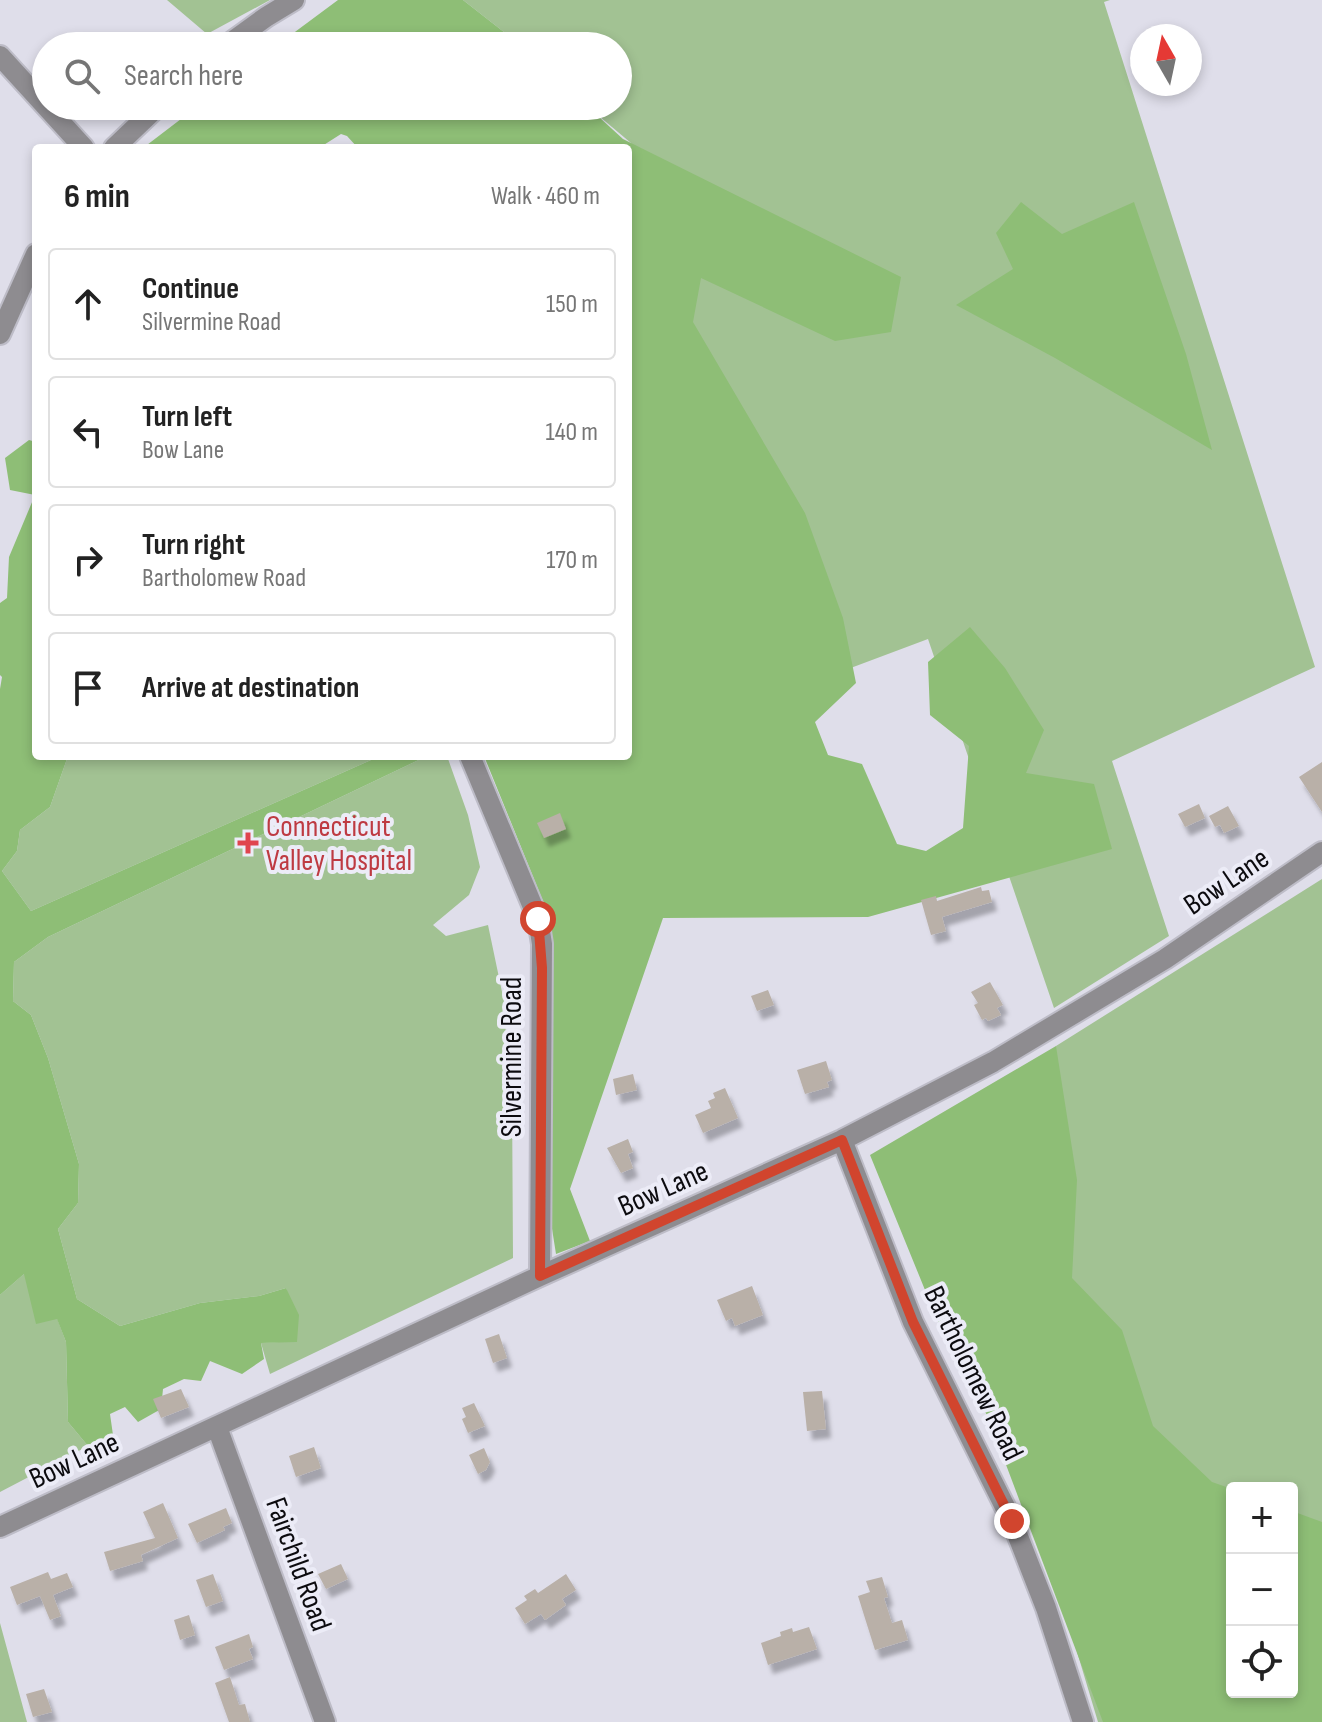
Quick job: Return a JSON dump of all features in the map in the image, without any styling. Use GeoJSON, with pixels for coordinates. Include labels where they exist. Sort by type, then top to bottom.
{"type":"FeatureCollection","features":[{"type":"Feature","properties":{"kind":"street"},"geometry":{"type":"LineString","coordinates":[[245,32],[294,0]]}},
{"type":"Feature","properties":{"kind":"street"},"geometry":{"type":"LineString","coordinates":[[0,56],[32,91]]}},
{"type":"Feature","properties":{"kind":"street"},"geometry":{"type":"LineString","coordinates":[[58,120],[80,144]]}},
{"type":"Feature","properties":{"kind":"street"},"geometry":{"type":"LineString","coordinates":[[118,144],[143,120]]}},
{"type":"Feature","properties":{"kind":"street"},"geometry":{"type":"LineString","coordinates":[[0,334],[32,263]]}},
{"type":"Feature","properties":{"kind":"street","name":"Silvermine Road"},"geometry":{"type":"LineString","coordinates":[[472,760],[538,919],[542,944],[540,1276]]}},
{"type":"Feature","properties":{"kind":"street","name":"Bow Lane"},"geometry":{"type":"LineString","coordinates":[[0,1527],[540,1276],[842,1140],[1019,1047],[1165,959],[1322,852]]}},
{"type":"Feature","properties":{"kind":"street","name":"Bartholomew Road"},"geometry":{"type":"LineString","coordinates":[[842,1140],[913,1322],[1012,1521],[1046,1608],[1083,1722]]}},
{"type":"Feature","properties":{"kind":"street","name":"Fairchild Road"},"geometry":{"type":"LineString","coordinates":[[217,1427],[325,1722]]}},
{"type":"Feature","properties":{"kind":"green space"},"geometry":{"type":"Polygon","coordinates":[[[167,0],[270,0],[211,32],[205,32],[167,0]]]}},
{"type":"Feature","properties":{"kind":"green space"},"geometry":{"type":"Polygon","coordinates":[[[338,0],[463,0],[504,32],[295,32],[338,0]]]}},
{"type":"Feature","properties":{"kind":"green space"},"geometry":{"type":"Polygon","coordinates":[[[463,0],[1110,0],[1104,2],[1130,84],[1130,96],[1134,96],[1315,667],[1112,761],[1169,936],[1054,1008],[928,639],[816,681],[632,144],[604,120],[632,120],[632,32],[504,32],[463,0]]]}},
{"type":"Feature","properties":{"kind":"green space"},"geometry":{"type":"Polygon","coordinates":[[[180,120],[602,120],[623,139],[901,277],[891,332],[835,341],[701,278],[693,322],[805,513],[843,618],[856,683],[815,722],[828,755],[862,764],[897,844],[926,851],[963,828],[969,746],[930,715],[928,662],[970,627],[1005,668],[1044,730],[1026,773],[1094,784],[1112,849],[868,917],[663,918],[570,1189],[590,1241],[556,1254],[550,1216],[551,921],[486,760],[632,760],[632,144],[354,144],[341,134],[325,144],[148,144],[180,120]]]}},
{"type":"Feature","properties":{"kind":"green space"},"geometry":{"type":"Polygon","coordinates":[[[1021,202],[1062,234],[1134,202],[1186,354],[1212,450],[1055,358],[956,305],[1013,269],[996,233],[1021,202]]]}},
{"type":"Feature","properties":{"kind":"green space"},"geometry":{"type":"Polygon","coordinates":[[[32,441],[32,494],[10,490],[5,458],[32,441]]]}},
{"type":"Feature","properties":{"kind":"green space"},"geometry":{"type":"Polygon","coordinates":[[[32,502],[32,760],[67,760],[50,807],[20,830],[17,851],[2,871],[31,911],[371,760],[419,760],[48,937],[14,962],[13,1001],[31,1015],[48,1058],[79,1164],[78,1203],[58,1229],[77,1299],[120,1326],[200,1303],[259,1296],[286,1288],[299,1315],[297,1342],[261,1343],[264,1359],[242,1374],[210,1361],[201,1381],[184,1379],[163,1389],[161,1409],[138,1422],[125,1407],[110,1414],[114,1442],[88,1446],[68,1422],[66,1342],[57,1319],[36,1324],[24,1274],[0,1295],[0,603],[7,598],[9,557],[32,502]]]}},
{"type":"Feature","properties":{"kind":"green space"},"geometry":{"type":"Polygon","coordinates":[[[67,760],[371,760],[31,911],[2,871],[17,851],[20,830],[50,807],[67,760]]]}},
{"type":"Feature","properties":{"kind":"green space"},"geometry":{"type":"Polygon","coordinates":[[[419,760],[448,760],[468,815],[480,867],[469,895],[433,925],[446,936],[488,925],[506,1011],[505,1053],[512,1092],[513,1258],[270,1374],[261,1343],[297,1341],[286,1288],[259,1296],[200,1303],[120,1326],[77,1299],[58,1229],[78,1203],[79,1164],[48,1058],[31,1015],[13,1001],[14,962],[48,937],[419,760]]]}},
{"type":"Feature","properties":{"kind":"green space"},"geometry":{"type":"Polygon","coordinates":[[[1322,879],[1322,1722],[1098,1722],[1057,1585],[1056,1046],[1322,879]]]}},
{"type":"Feature","properties":{"kind":"green space"},"geometry":{"type":"Polygon","coordinates":[[[1056,1046],[1077,1180],[1072,1278],[1122,1330],[1153,1426],[1212,1482],[1226,1487],[1226,1698],[1298,1698],[1298,1513],[1322,1522],[1322,1722],[1103,1722],[988,1417],[947,1344],[870,1155],[1056,1046]]]}},
{"type":"Feature","properties":{"kind":"green space"},"geometry":{"type":"Polygon","coordinates":[[[25,1273],[57,1318],[66,1342],[68,1422],[88,1446],[0,1492],[0,1295],[25,1273]]]}},
{"type":"Feature","properties":{"kind":"green space"},"geometry":{"type":"Polygon","coordinates":[[[0,1623],[27,1722],[0,1722],[0,1623]]]}},
{"type":"Feature","properties":{"kind":"building"},"geometry":{"type":"Polygon","coordinates":[[[1322,762],[1322,812],[1299,777],[1322,762]]]}},
{"type":"Feature","properties":{"kind":"building"},"geometry":{"type":"Polygon","coordinates":[[[1199,804],[1205,818],[1185,827],[1178,814],[1199,804]]]}},
{"type":"Feature","properties":{"kind":"building"},"geometry":{"type":"Polygon","coordinates":[[[1228,806],[1239,826],[1224,833],[1220,825],[1215,827],[1209,816],[1228,806]]]}},
{"type":"Feature","properties":{"kind":"building"},"geometry":{"type":"Polygon","coordinates":[[[560,813],[566,829],[544,838],[537,823],[560,813]]]}},
{"type":"Feature","properties":{"kind":"building"},"geometry":{"type":"Polygon","coordinates":[[[981,887],[982,891],[989,890],[992,902],[942,917],[946,931],[931,935],[921,900],[936,896],[937,901],[981,887]]]}},
{"type":"Feature","properties":{"kind":"building"},"geometry":{"type":"Polygon","coordinates":[[[990,982],[1003,1005],[997,1008],[1001,1015],[988,1021],[986,1018],[982,1020],[974,1005],[978,1003],[971,992],[990,982]]]}},
{"type":"Feature","properties":{"kind":"building"},"geometry":{"type":"Polygon","coordinates":[[[768,990],[774,1005],[757,1011],[751,996],[768,990]]]}},
{"type":"Feature","properties":{"kind":"building"},"geometry":{"type":"Polygon","coordinates":[[[826,1061],[832,1080],[827,1082],[829,1087],[805,1094],[797,1070],[826,1061]]]}},
{"type":"Feature","properties":{"kind":"building"},"geometry":{"type":"Polygon","coordinates":[[[633,1074],[637,1090],[616,1095],[613,1079],[633,1074]]]}},
{"type":"Feature","properties":{"kind":"building"},"geometry":{"type":"Polygon","coordinates":[[[725,1088],[738,1118],[703,1133],[695,1115],[711,1108],[708,1101],[715,1098],[713,1093],[725,1088]]]}},
{"type":"Feature","properties":{"kind":"building"},"geometry":{"type":"Polygon","coordinates":[[[628,1139],[633,1152],[628,1154],[633,1168],[621,1173],[607,1148],[628,1139]]]}},
{"type":"Feature","properties":{"kind":"building"},"geometry":{"type":"Polygon","coordinates":[[[752,1286],[763,1315],[735,1326],[732,1318],[726,1321],[717,1300],[752,1286]]]}},
{"type":"Feature","properties":{"kind":"building"},"geometry":{"type":"Polygon","coordinates":[[[499,1334],[507,1358],[493,1363],[485,1339],[499,1334]]]}},
{"type":"Feature","properties":{"kind":"building"},"geometry":{"type":"Polygon","coordinates":[[[181,1389],[189,1407],[161,1418],[153,1399],[181,1389]]]}},
{"type":"Feature","properties":{"kind":"building"},"geometry":{"type":"Polygon","coordinates":[[[822,1391],[826,1429],[807,1431],[803,1392],[822,1391]]]}},
{"type":"Feature","properties":{"kind":"building"},"geometry":{"type":"Polygon","coordinates":[[[474,1403],[485,1426],[468,1433],[462,1419],[466,1417],[462,1408],[474,1403]]]}},
{"type":"Feature","properties":{"kind":"building"},"geometry":{"type":"Polygon","coordinates":[[[314,1447],[321,1468],[296,1477],[289,1456],[314,1447]]]}},
{"type":"Feature","properties":{"kind":"building"},"geometry":{"type":"Polygon","coordinates":[[[484,1448],[490,1462],[486,1470],[478,1474],[469,1455],[484,1448]]]}},
{"type":"Feature","properties":{"kind":"building"},"geometry":{"type":"Polygon","coordinates":[[[163,1503],[178,1538],[141,1555],[143,1561],[110,1571],[104,1552],[155,1538],[143,1512],[163,1503]]]}},
{"type":"Feature","properties":{"kind":"building"},"geometry":{"type":"Polygon","coordinates":[[[226,1508],[232,1523],[223,1527],[225,1530],[197,1543],[188,1524],[226,1508]]]}},
{"type":"Feature","properties":{"kind":"building"},"geometry":{"type":"Polygon","coordinates":[[[341,1564],[348,1579],[326,1589],[318,1574],[341,1564]]]}},
{"type":"Feature","properties":{"kind":"building"},"geometry":{"type":"Polygon","coordinates":[[[48,1572],[51,1579],[67,1573],[73,1587],[53,1595],[61,1616],[50,1620],[40,1596],[17,1605],[10,1587],[48,1572]]]}},
{"type":"Feature","properties":{"kind":"building"},"geometry":{"type":"Polygon","coordinates":[[[213,1574],[223,1601],[206,1607],[196,1580],[213,1574]]]}},
{"type":"Feature","properties":{"kind":"building"},"geometry":{"type":"Polygon","coordinates":[[[566,1574],[576,1590],[562,1599],[566,1605],[545,1620],[541,1614],[525,1624],[515,1608],[527,1600],[524,1596],[535,1589],[538,1593],[566,1574]]]}},
{"type":"Feature","properties":{"kind":"building"},"geometry":{"type":"Polygon","coordinates":[[[882,1577],[888,1597],[884,1598],[892,1623],[902,1620],[908,1640],[875,1650],[858,1596],[870,1592],[866,1581],[882,1577]]]}},
{"type":"Feature","properties":{"kind":"building"},"geometry":{"type":"Polygon","coordinates":[[[189,1615],[195,1635],[180,1640],[174,1620],[189,1615]]]}},
{"type":"Feature","properties":{"kind":"building"},"geometry":{"type":"Polygon","coordinates":[[[809,1627],[817,1649],[768,1665],[761,1643],[781,1636],[780,1632],[792,1628],[793,1632],[809,1627]]]}},
{"type":"Feature","properties":{"kind":"building"},"geometry":{"type":"Polygon","coordinates":[[[249,1634],[253,1659],[224,1670],[215,1647],[249,1634]]]}},
{"type":"Feature","properties":{"kind":"building"},"geometry":{"type":"Polygon","coordinates":[[[230,1677],[239,1705],[245,1704],[250,1722],[229,1722],[215,1683],[230,1677]]]}},
{"type":"Feature","properties":{"kind":"building"},"geometry":{"type":"Polygon","coordinates":[[[44,1689],[52,1712],[33,1717],[26,1694],[44,1689]]]}},
{"type":"Feature","properties":{"kind":"place","name":"Connecticut Valley Hospital"},"geometry":{"type":"Point","coordinates":[248,843]}},
{"type":"Feature","properties":{"kind":"route"},"geometry":{"type":"LineString","coordinates":[[538,919],[542,944],[540,1276],[842,1140],[913,1322],[1012,1521]]}}]}
